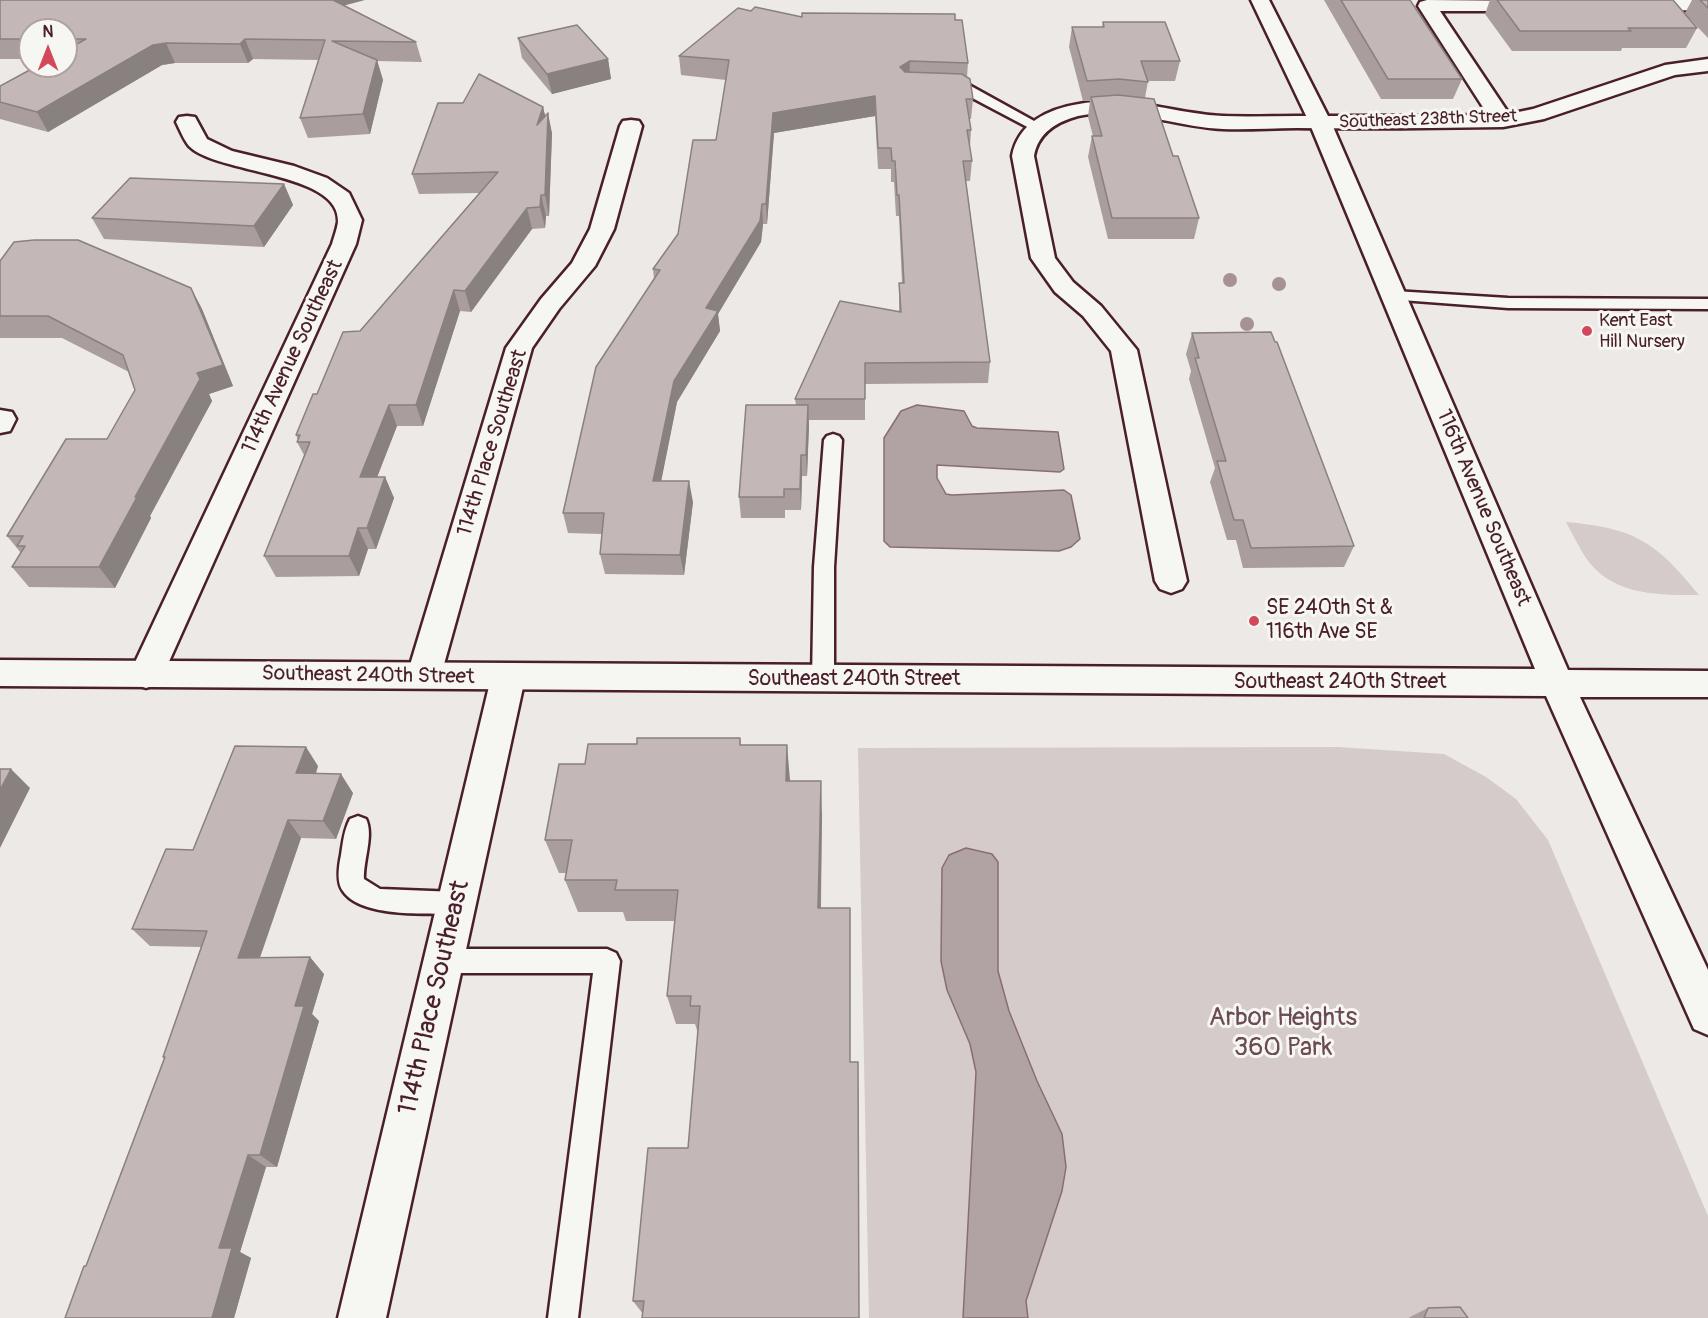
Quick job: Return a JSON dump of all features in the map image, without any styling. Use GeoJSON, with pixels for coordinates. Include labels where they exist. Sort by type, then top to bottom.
{"type":"FeatureCollection","features":[{"type":"Feature","properties":{"kind":"street","name":"116th Avenue Southeast"},"geometry":{"type":"LineString","coordinates":[[1260,0],[1320,122],[1558,685],[1708,1015]]}},
{"type":"Feature","properties":{"kind":"street"},"geometry":{"type":"LineString","coordinates":[[1614,5],[1708,4]]}},
{"type":"Feature","properties":{"kind":"street"},"geometry":{"type":"LineString","coordinates":[[1503,121],[1427,6],[1556,5]]}},
{"type":"Feature","properties":{"kind":"street","name":"Southeast 238th Street"},"geometry":{"type":"LineString","coordinates":[[1038,127],[1056,117],[1079,110],[1108,106],[1144,109],[1215,122],[1503,121],[1537,115],[1671,69],[1708,65]]}},
{"type":"Feature","properties":{"kind":"street","name":"114th Avenue Southeast"},"geometry":{"type":"LineString","coordinates":[[146,675],[345,244],[350,220],[341,198],[319,183],[286,171],[224,156],[198,143],[187,122]]}},
{"type":"Feature","properties":{"kind":"street","name":"114th Place Southeast"},"geometry":{"type":"LineString","coordinates":[[424,675],[519,348],[550,304],[583,266],[602,229],[631,126]]}},
{"type":"Feature","properties":{"kind":"street"},"geometry":{"type":"LineString","coordinates":[[1038,127],[1023,146],[1023,156],[1042,258],[1064,287],[1092,311],[1124,350],[1172,581]]}},
{"type":"Feature","properties":{"kind":"street","name":"Southeast 240th Street"},"geometry":{"type":"LineString","coordinates":[[0,673],[1558,685],[1708,684]]}},
{"type":"Feature","properties":{"kind":"street","name":"114th Place Southeast"},"geometry":{"type":"LineString","coordinates":[[363,1318],[508,678]]}},
{"type":"Feature","properties":{"kind":"lane"},"geometry":{"type":"LineString","coordinates":[[931,87],[964,88],[1038,127]]}},
{"type":"Feature","properties":{"kind":"lane"},"geometry":{"type":"LineString","coordinates":[[1394,296],[1508,303],[1708,304]]}},
{"type":"Feature","properties":{"kind":"lane"},"geometry":{"type":"LineString","coordinates":[[823,680],[824,567],[833,440]]}},
{"type":"Feature","properties":{"kind":"lane"},"geometry":{"type":"LineString","coordinates":[[358,826],[351,866],[352,885],[376,900],[457,903]]}},
{"type":"Feature","properties":{"kind":"lane"},"geometry":{"type":"LineString","coordinates":[[443,961],[607,961],[563,1318]]}},
{"type":"Feature","properties":{"kind":"green space"},"geometry":{"type":"Polygon","coordinates":[[[1566,522],[1610,528],[1642,541],[1670,562],[1699,595],[1651,593],[1621,586],[1607,579],[1584,555],[1566,522]]]}},
{"type":"Feature","properties":{"kind":"green space","name":"Arbor Heights 360 Park"},"geometry":{"type":"Polygon","coordinates":[[[1338,747],[1444,754],[1486,777],[1516,799],[1548,840],[1708,1216],[1708,1318],[869,1318],[858,748],[1338,747]]]}},
{"type":"Feature","properties":{"kind":"shaded area"},"geometry":{"type":"Polygon","coordinates":[[[917,405],[964,411],[972,426],[977,428],[1058,432],[1064,469],[1060,472],[937,465],[937,478],[946,494],[952,495],[1064,490],[1071,495],[1080,539],[1071,547],[1059,551],[890,547],[884,541],[884,438],[901,411],[917,405]]]}},
{"type":"Feature","properties":{"kind":"shaded area"},"geometry":{"type":"Polygon","coordinates":[[[966,848],[992,854],[998,862],[998,971],[1009,1011],[1037,1081],[1062,1134],[1066,1167],[1062,1191],[1026,1301],[1028,1318],[963,1318],[976,1072],[970,1044],[947,990],[941,961],[942,868],[949,855],[966,848]]]}},
{"type":"Feature","properties":{"kind":"building"},"geometry":{"type":"Polygon","coordinates":[[[0,0],[333,0],[416,42],[332,41],[377,60],[363,114],[300,118],[325,40],[245,39],[240,44],[166,43],[153,45],[37,112],[0,102],[0,86],[18,76],[78,78],[78,43],[86,39],[78,39],[78,18],[18,18],[18,39],[0,39],[0,0]]]}},
{"type":"Feature","properties":{"kind":"building"},"geometry":{"type":"Polygon","coordinates":[[[1341,0],[1410,0],[1462,79],[1388,79],[1341,0]]]}},
{"type":"Feature","properties":{"kind":"building"},"geometry":{"type":"Polygon","coordinates":[[[1497,0],[1673,0],[1697,28],[1628,28],[1631,31],[1520,31],[1497,0]]]}},
{"type":"Feature","properties":{"kind":"building"},"geometry":{"type":"Polygon","coordinates":[[[1700,0],[1708,0],[1708,8],[1700,0]]]}},
{"type":"Feature","properties":{"kind":"building"},"geometry":{"type":"Polygon","coordinates":[[[755,7],[802,17],[802,13],[955,14],[955,20],[962,20],[968,63],[910,61],[900,67],[905,72],[962,74],[970,79],[973,99],[966,99],[971,130],[967,130],[972,161],[963,161],[990,362],[865,363],[865,399],[795,399],[840,301],[901,312],[899,283],[904,283],[899,195],[897,195],[895,161],[892,161],[891,148],[878,148],[875,96],[773,113],[766,204],[762,204],[760,221],[706,308],[718,311],[674,381],[653,481],[689,481],[680,555],[600,554],[604,513],[563,513],[596,367],[660,270],[653,269],[678,234],[693,140],[716,140],[729,60],[679,56],[738,8],[751,11],[755,7]]]}},
{"type":"Feature","properties":{"kind":"building"},"geometry":{"type":"Polygon","coordinates":[[[1103,22],[1165,22],[1180,61],[1141,61],[1148,82],[1119,79],[1087,81],[1072,27],[1104,27],[1103,22]]]}},
{"type":"Feature","properties":{"kind":"building"},"geometry":{"type":"Polygon","coordinates":[[[577,25],[608,59],[547,74],[518,38],[577,25]]]}},
{"type":"Feature","properties":{"kind":"building"},"geometry":{"type":"Polygon","coordinates":[[[479,74],[543,107],[537,125],[548,113],[545,195],[541,195],[540,207],[527,208],[465,291],[454,290],[416,405],[389,405],[360,477],[385,477],[367,528],[358,528],[349,556],[264,556],[310,442],[297,442],[300,435],[296,435],[313,394],[317,394],[343,332],[360,331],[498,172],[412,174],[438,103],[463,103],[479,74]]]}},
{"type":"Feature","properties":{"kind":"building"},"geometry":{"type":"Polygon","coordinates":[[[1118,95],[1154,99],[1173,156],[1178,156],[1199,218],[1112,218],[1092,136],[1102,136],[1091,97],[1118,95]]]}},
{"type":"Feature","properties":{"kind":"building"},"geometry":{"type":"Polygon","coordinates":[[[130,178],[284,184],[254,226],[92,218],[130,178]]]}},
{"type":"Feature","properties":{"kind":"building"},"geometry":{"type":"Polygon","coordinates":[[[78,240],[191,288],[223,365],[197,373],[200,379],[99,567],[12,567],[25,546],[17,546],[23,536],[7,536],[66,439],[107,439],[135,390],[123,355],[48,316],[0,316],[0,261],[14,242],[78,240]]]}},
{"type":"Feature","properties":{"kind":"building"},"geometry":{"type":"Polygon","coordinates":[[[1271,332],[1277,342],[1354,546],[1251,548],[1243,520],[1234,520],[1217,461],[1226,461],[1195,358],[1199,358],[1192,333],[1271,332]]]}},
{"type":"Feature","properties":{"kind":"building"},"geometry":{"type":"Polygon","coordinates":[[[746,405],[808,405],[806,455],[801,455],[800,489],[784,489],[784,497],[739,497],[746,405]]]}},
{"type":"Feature","properties":{"kind":"building"},"geometry":{"type":"Polygon","coordinates":[[[637,738],[740,738],[740,745],[787,745],[786,781],[821,781],[818,908],[850,908],[850,1062],[858,1062],[859,1318],[642,1318],[644,1301],[633,1301],[648,1148],[688,1148],[700,1006],[690,1006],[691,996],[667,996],[678,890],[615,890],[617,880],[565,880],[572,840],[545,840],[559,764],[585,764],[588,744],[637,744],[637,738]]]}},
{"type":"Feature","properties":{"kind":"building"},"geometry":{"type":"Polygon","coordinates":[[[235,746],[306,747],[296,773],[341,774],[323,821],[288,820],[238,958],[310,957],[295,1006],[304,1006],[260,1155],[248,1155],[219,1248],[232,1248],[212,1318],[65,1318],[165,1057],[163,1057],[207,931],[132,929],[166,849],[193,850],[235,746]]]}},
{"type":"Feature","properties":{"kind":"building"},"geometry":{"type":"Polygon","coordinates":[[[0,769],[11,769],[0,790],[0,769]]]}},
{"type":"Feature","properties":{"kind":"building"},"geometry":{"type":"Polygon","coordinates":[[[1460,1307],[1468,1318],[1424,1318],[1428,1308],[1460,1307]]]}},
{"type":"Feature","properties":{"kind":"place","name":"Kent East Hill Nursery"},"geometry":{"type":"Point","coordinates":[1587,331]}},
{"type":"Feature","properties":{"kind":"place","name":"SE 240th St & 116th Ave SE"},"geometry":{"type":"Point","coordinates":[1254,621]}}]}
